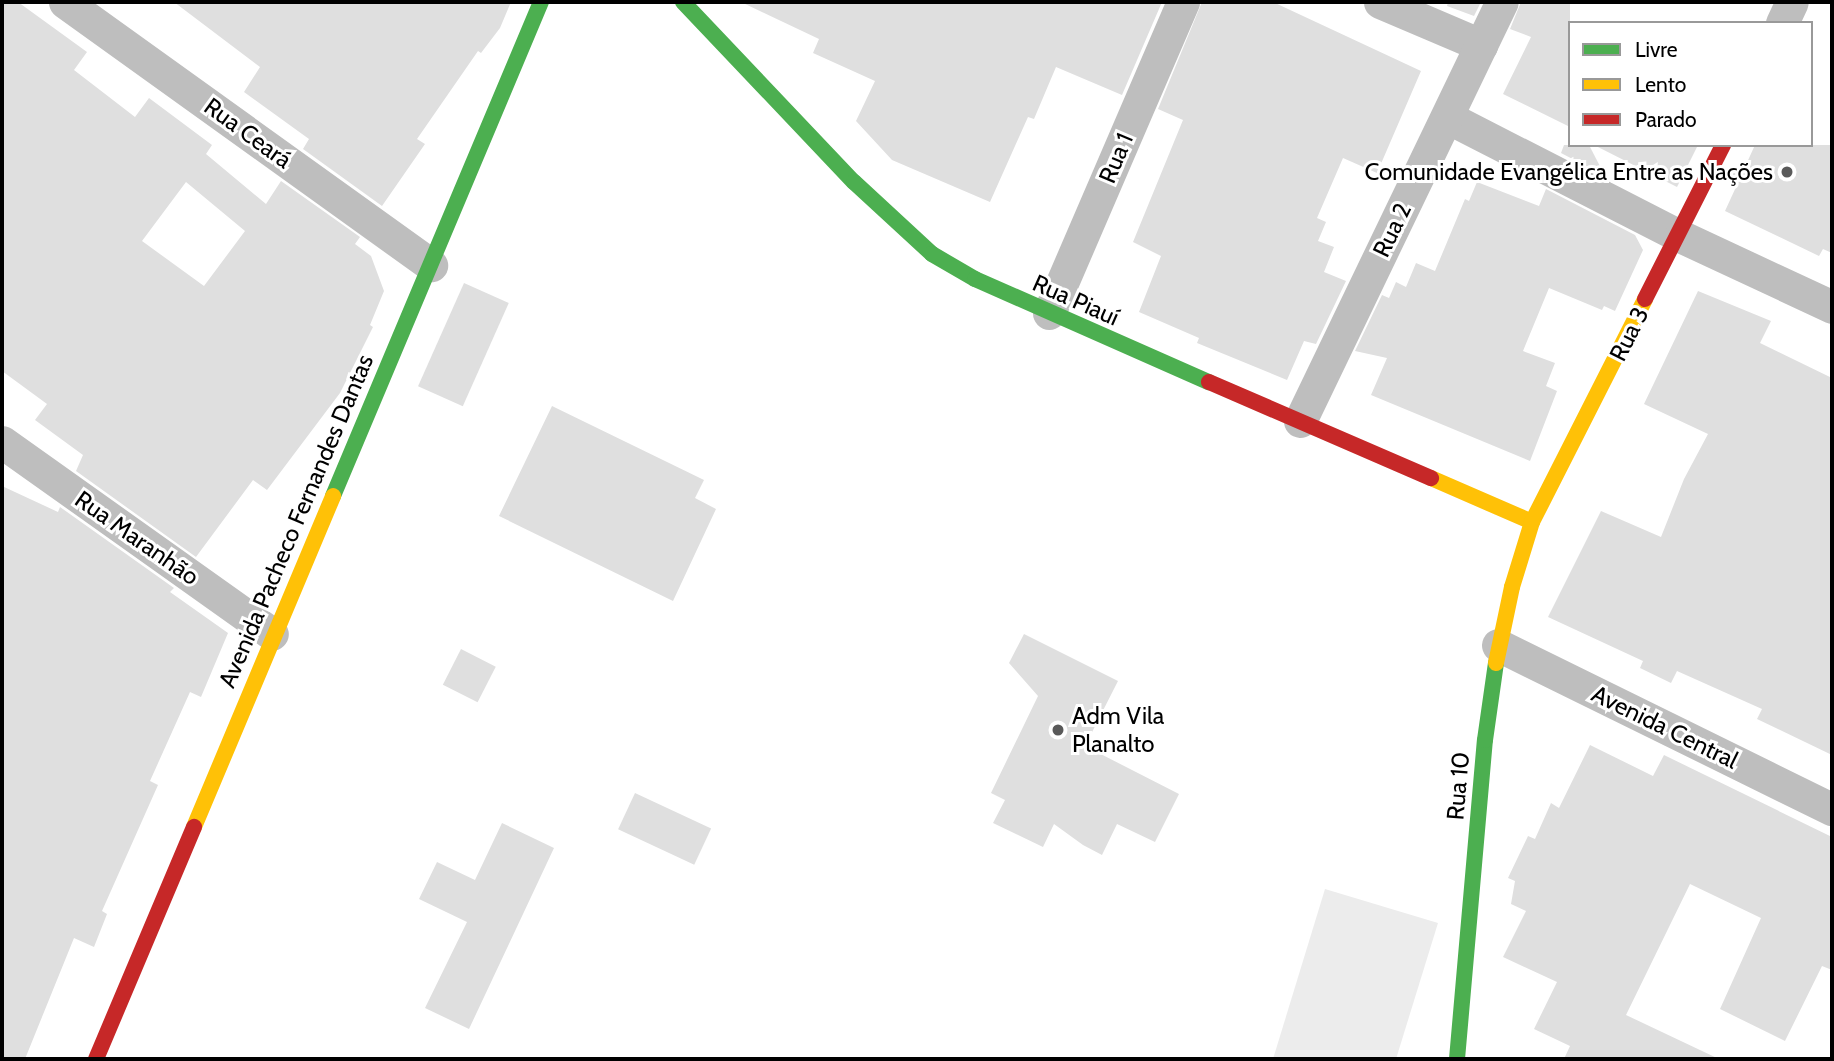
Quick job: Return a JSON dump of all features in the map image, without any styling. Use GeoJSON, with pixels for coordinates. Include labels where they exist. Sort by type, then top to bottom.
{"type":"FeatureCollection","features":[{"type":"Feature","properties":{"kind":"street","name":"Rua Ceará"},"geometry":{"type":"LineString","coordinates":[[65,2],[431,265]]}},
{"type":"Feature","properties":{"kind":"street","name":"Avenida Pacheco Fernandes Dantas"},"geometry":{"type":"LineString","coordinates":[[96,1059],[272,634],[541,2]]}},
{"type":"Feature","properties":{"kind":"street","name":"Rua Piauí"},"geometry":{"type":"LineString","coordinates":[[682,2],[854,183],[932,254],[975,279],[1049,313],[1532,522]]}},
{"type":"Feature","properties":{"kind":"street","name":"Rua 1"},"geometry":{"type":"LineString","coordinates":[[1049,313],[1183,2]]}},
{"type":"Feature","properties":{"kind":"street"},"geometry":{"type":"LineString","coordinates":[[1380,2],[1481,45]]}},
{"type":"Feature","properties":{"kind":"street","name":"Rua 2"},"geometry":{"type":"LineString","coordinates":[[1300,421],[1502,2]]}},
{"type":"Feature","properties":{"kind":"street"},"geometry":{"type":"LineString","coordinates":[[1783,21],[1792,2]]}},
{"type":"Feature","properties":{"kind":"street"},"geometry":{"type":"LineString","coordinates":[[1447,117],[1680,236],[1832,307]]}},
{"type":"Feature","properties":{"kind":"street","name":"Rua 3"},"geometry":{"type":"LineString","coordinates":[[1532,522],[1680,236],[1722,147]]}},
{"type":"Feature","properties":{"kind":"street","name":"Rua Maranhão"},"geometry":{"type":"LineString","coordinates":[[2,442],[272,634]]}},
{"type":"Feature","properties":{"kind":"street","name":"Rua 10"},"geometry":{"type":"LineString","coordinates":[[1457,1059],[1485,740],[1498,645],[1532,522]]}},
{"type":"Feature","properties":{"kind":"street","name":"Avenida Central"},"geometry":{"type":"LineString","coordinates":[[1498,645],[1832,809]]}},
{"type":"Feature","properties":{"kind":"shaded area"},"geometry":{"type":"Polygon","coordinates":[[[1325,889],[1438,923],[1396,1059],[1273,1059],[1325,889]]]}},
{"type":"Feature","properties":{"kind":"building"},"geometry":{"type":"Polygon","coordinates":[[[2,2],[18,2],[87,52],[74,70],[135,117],[149,98],[212,145],[206,154],[266,204],[281,181],[360,237],[355,244],[371,256],[384,291],[370,325],[373,327],[340,393],[267,490],[253,480],[196,557],[76,471],[83,455],[35,420],[47,404],[2,371],[2,2]],[[186,182],[142,241],[204,286],[245,231],[186,182]]]}},
{"type":"Feature","properties":{"kind":"building"},"geometry":{"type":"Polygon","coordinates":[[[174,2],[511,2],[500,28],[481,53],[478,51],[417,139],[425,144],[382,206],[303,149],[309,139],[244,92],[260,67],[174,2]]]}},
{"type":"Feature","properties":{"kind":"building"},"geometry":{"type":"Polygon","coordinates":[[[741,2],[1162,2],[1122,95],[1056,67],[1034,119],[1028,117],[990,202],[892,160],[856,121],[875,81],[813,53],[819,39],[741,2]]]}},
{"type":"Feature","properties":{"kind":"building"},"geometry":{"type":"Polygon","coordinates":[[[1202,2],[1273,2],[1421,71],[1377,173],[1343,158],[1317,218],[1326,222],[1318,241],[1334,247],[1324,272],[1346,281],[1316,344],[1304,341],[1287,380],[1197,343],[1199,338],[1139,312],[1161,256],[1133,242],[1183,120],[1158,109],[1202,2]]]}},
{"type":"Feature","properties":{"kind":"building"},"geometry":{"type":"Polygon","coordinates":[[[1448,2],[1481,2],[1474,16],[1447,6],[1448,2]]]}},
{"type":"Feature","properties":{"kind":"building"},"geometry":{"type":"Polygon","coordinates":[[[1521,2],[1570,2],[1568,126],[1503,94],[1531,37],[1510,29],[1521,2]]]}},
{"type":"Feature","properties":{"kind":"building"},"geometry":{"type":"Polygon","coordinates":[[[1564,145],[1590,147],[1605,176],[1561,153],[1564,145]]]}},
{"type":"Feature","properties":{"kind":"building","name":"Comunidade Evangélica Entre as Nações"},"geometry":{"type":"Polygon","coordinates":[[[1832,145],[1832,253],[1823,249],[1819,256],[1725,211],[1742,174],[1732,176],[1737,166],[1744,169],[1754,147],[1832,145]]]}},
{"type":"Feature","properties":{"kind":"building"},"geometry":{"type":"Polygon","coordinates":[[[1598,147],[1697,147],[1677,187],[1598,147]]]}},
{"type":"Feature","properties":{"kind":"building"},"geometry":{"type":"Polygon","coordinates":[[[1477,182],[1539,206],[1546,189],[1635,235],[1643,250],[1615,311],[1604,306],[1602,310],[1549,288],[1523,351],[1555,363],[1546,386],[1557,391],[1530,461],[1371,395],[1387,358],[1355,351],[1382,295],[1389,298],[1396,282],[1406,287],[1416,263],[1435,271],[1465,199],[1469,201],[1477,182]]]}},
{"type":"Feature","properties":{"kind":"building"},"geometry":{"type":"Polygon","coordinates":[[[464,283],[509,303],[463,406],[418,386],[464,283]]]}},
{"type":"Feature","properties":{"kind":"building"},"geometry":{"type":"Polygon","coordinates":[[[1698,291],[1771,321],[1760,343],[1832,378],[1832,755],[1757,719],[1762,709],[1677,671],[1671,683],[1640,668],[1643,661],[1548,617],[1601,511],[1661,537],[1684,479],[1708,434],[1644,404],[1698,291]]]}},
{"type":"Feature","properties":{"kind":"building"},"geometry":{"type":"Polygon","coordinates":[[[552,406],[704,480],[695,498],[716,509],[673,601],[499,516],[552,406]]]}},
{"type":"Feature","properties":{"kind":"building"},"geometry":{"type":"Polygon","coordinates":[[[2,486],[58,512],[60,507],[174,588],[170,592],[228,633],[201,697],[190,692],[150,781],[158,785],[102,911],[107,914],[94,947],[74,938],[25,1059],[2,1059],[2,486]]]}},
{"type":"Feature","properties":{"kind":"building","name":"Adm Vila Planalto"},"geometry":{"type":"Polygon","coordinates":[[[1024,634],[1118,681],[1085,746],[1179,794],[1155,842],[1117,824],[1102,855],[1054,824],[1043,847],[993,823],[1005,800],[991,793],[1038,696],[1009,663],[1024,634]]]}},
{"type":"Feature","properties":{"kind":"building"},"geometry":{"type":"Polygon","coordinates":[[[461,649],[496,667],[478,702],[443,685],[461,649]]]}},
{"type":"Feature","properties":{"kind":"building"},"geometry":{"type":"Polygon","coordinates":[[[1590,745],[1653,776],[1664,755],[1832,837],[1832,970],[1822,966],[1785,1041],[1720,1009],[1761,918],[1690,884],[1626,1015],[1719,1059],[1564,1059],[1570,1046],[1534,1029],[1557,982],[1503,957],[1526,911],[1511,904],[1515,881],[1508,878],[1528,836],[1535,839],[1551,803],[1559,808],[1590,745]]]}},
{"type":"Feature","properties":{"kind":"building"},"geometry":{"type":"Polygon","coordinates":[[[635,793],[711,828],[694,865],[618,829],[635,793]]]}},
{"type":"Feature","properties":{"kind":"building"},"geometry":{"type":"Polygon","coordinates":[[[502,823],[554,848],[469,1029],[425,1008],[467,922],[419,899],[437,862],[475,880],[502,823]]]}},
{"type":"Feature","properties":{"kind":"traffic: fast"},"geometry":{"type":"LineString","coordinates":[[333,496],[541,2]]}},
{"type":"Feature","properties":{"kind":"traffic: fast"},"geometry":{"type":"LineString","coordinates":[[683,2],[854,182],[932,254],[975,279],[1209,382]]}},
{"type":"Feature","properties":{"kind":"traffic: fast"},"geometry":{"type":"LineString","coordinates":[[1457,1059],[1485,740],[1496,663]]}},
{"type":"Feature","properties":{"kind":"traffic: slow"},"geometry":{"type":"LineString","coordinates":[[1496,663],[1512,587],[1532,522],[1645,299]]}},
{"type":"Feature","properties":{"kind":"traffic: slow"},"geometry":{"type":"LineString","coordinates":[[1431,478],[1532,522]]}},
{"type":"Feature","properties":{"kind":"traffic: slow"},"geometry":{"type":"LineString","coordinates":[[194,827],[333,496]]}},
{"type":"Feature","properties":{"kind":"traffic: jam"},"geometry":{"type":"LineString","coordinates":[[1645,299],[1722,147]]}},
{"type":"Feature","properties":{"kind":"traffic: jam"},"geometry":{"type":"LineString","coordinates":[[1209,382],[1431,478]]}},
{"type":"Feature","properties":{"kind":"traffic: jam"},"geometry":{"type":"LineString","coordinates":[[96,1059],[194,827]]}},
{"type":"Feature","properties":{"kind":"place","name":"Comunidade Evangélica Entre as Nações"},"geometry":{"type":"Point","coordinates":[1787,172]}},
{"type":"Feature","properties":{"kind":"place","name":"Adm Vila Planalto"},"geometry":{"type":"Point","coordinates":[1058,730]}}]}
